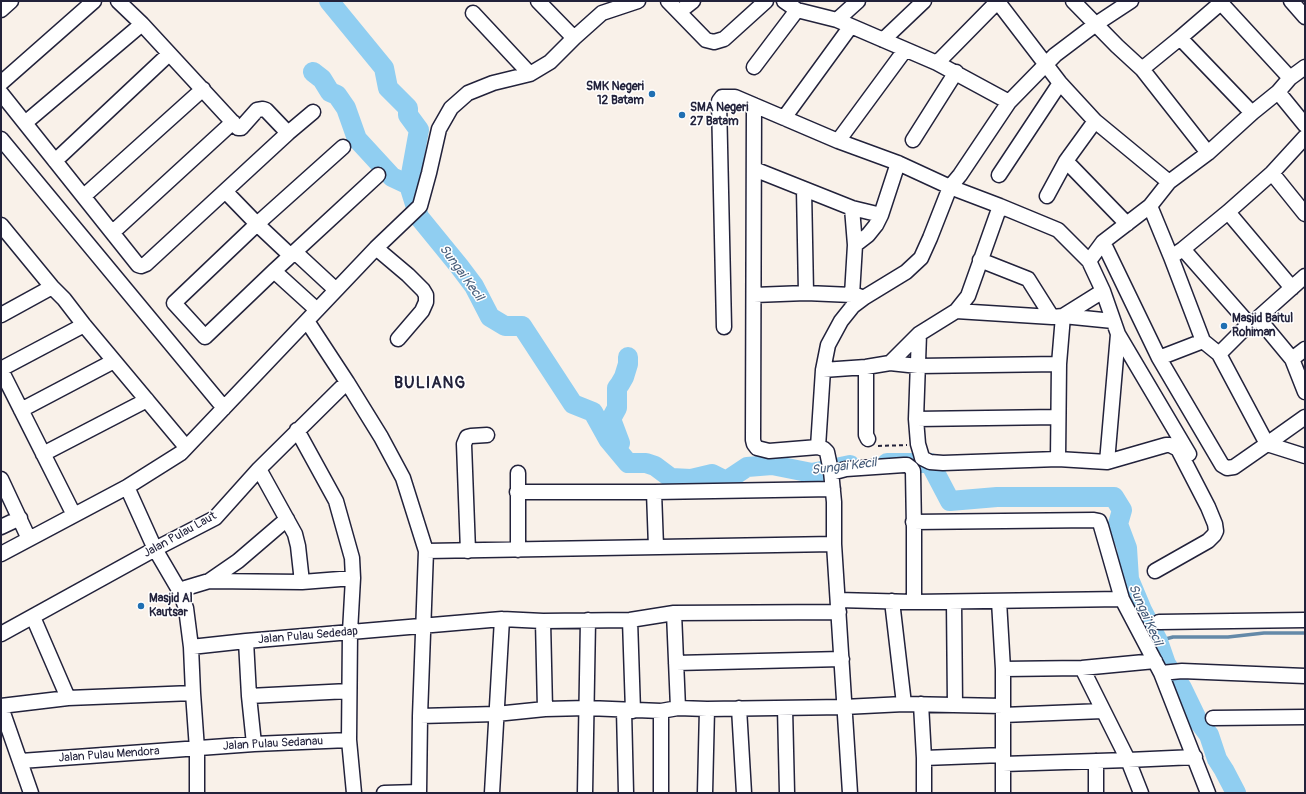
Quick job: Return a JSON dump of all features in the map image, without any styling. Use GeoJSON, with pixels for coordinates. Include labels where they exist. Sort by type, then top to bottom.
{"type":"FeatureCollection","features":[{"type":"Feature","properties":{"kind":"street"},"geometry":{"type":"LineString","coordinates":[[1,10],[11,1]]}},
{"type":"Feature","properties":{"kind":"street"},"geometry":{"type":"LineString","coordinates":[[1,83],[94,1]]}},
{"type":"Feature","properties":{"kind":"street"},"geometry":{"type":"LineString","coordinates":[[118,1],[142,24],[238,128],[241,128],[257,110],[263,109],[266,110],[288,133]]}},
{"type":"Feature","properties":{"kind":"street"},"geometry":{"type":"LineString","coordinates":[[538,1],[574,38]]}},
{"type":"Feature","properties":{"kind":"street"},"geometry":{"type":"LineString","coordinates":[[1,554],[127,487],[181,453],[376,248],[420,206],[439,129],[451,108],[468,93],[493,83],[530,74],[550,62],[602,13],[638,1]]}},
{"type":"Feature","properties":{"kind":"street"},"geometry":{"type":"LineString","coordinates":[[668,1],[706,40],[714,42],[724,39],[766,1]]}},
{"type":"Feature","properties":{"kind":"street"},"geometry":{"type":"LineString","coordinates":[[679,12],[693,1]]}},
{"type":"Feature","properties":{"kind":"street"},"geometry":{"type":"LineString","coordinates":[[837,20],[858,1]]}},
{"type":"Feature","properties":{"kind":"street"},"geometry":{"type":"LineString","coordinates":[[883,40],[924,1]]}},
{"type":"Feature","properties":{"kind":"street"},"geometry":{"type":"LineString","coordinates":[[937,63],[998,1],[1060,83],[1095,121],[1169,182]]}},
{"type":"Feature","properties":{"kind":"street"},"geometry":{"type":"LineString","coordinates":[[1073,1],[1142,69],[1208,153]]}},
{"type":"Feature","properties":{"kind":"street"},"geometry":{"type":"LineString","coordinates":[[754,295],[806,293],[858,296],[906,272],[921,258],[950,187],[960,175],[1009,102],[1055,55],[1096,24],[1131,1]]}},
{"type":"Feature","properties":{"kind":"street"},"geometry":{"type":"LineString","coordinates":[[1291,1],[1305,17]]}},
{"type":"Feature","properties":{"kind":"street"},"geometry":{"type":"LineString","coordinates":[[1142,69],[1222,2],[1290,78]]}},
{"type":"Feature","properties":{"kind":"street"},"geometry":{"type":"LineString","coordinates":[[754,68],[790,4],[837,20],[937,63],[1009,102]]}},
{"type":"Feature","properties":{"kind":"street"},"geometry":{"type":"LineString","coordinates":[[473,13],[530,74]]}},
{"type":"Feature","properties":{"kind":"street"},"geometry":{"type":"LineString","coordinates":[[25,123],[142,24]]}},
{"type":"Feature","properties":{"kind":"street"},"geometry":{"type":"LineString","coordinates":[[784,118],[851,26]]}},
{"type":"Feature","properties":{"kind":"street"},"geometry":{"type":"LineString","coordinates":[[1180,38],[1252,113]]}},
{"type":"Feature","properties":{"kind":"street"},"geometry":{"type":"LineString","coordinates":[[838,141],[905,50]]}},
{"type":"Feature","properties":{"kind":"street"},"geometry":{"type":"LineString","coordinates":[[56,161],[169,54]]}},
{"type":"Feature","properties":{"kind":"street"},"geometry":{"type":"LineString","coordinates":[[1089,261],[1103,242],[1150,206],[1169,182],[1208,153],[1252,113],[1278,92],[1290,78],[1305,67]]}},
{"type":"Feature","properties":{"kind":"street"},"geometry":{"type":"LineString","coordinates":[[913,140],[956,72]]}},
{"type":"Feature","properties":{"kind":"street"},"geometry":{"type":"LineString","coordinates":[[999,175],[1060,83]]}},
{"type":"Feature","properties":{"kind":"street"},"geometry":{"type":"LineString","coordinates":[[84,196],[203,90]]}},
{"type":"Feature","properties":{"kind":"street"},"geometry":{"type":"LineString","coordinates":[[1278,92],[1305,125]]}},
{"type":"Feature","properties":{"kind":"street"},"geometry":{"type":"LineString","coordinates":[[1,93],[138,265],[144,266],[312,112]]}},
{"type":"Feature","properties":{"kind":"street"},"geometry":{"type":"LineString","coordinates":[[724,327],[719,101],[722,98],[735,98],[838,141],[898,163],[950,187],[1058,230],[1089,261],[1103,291],[1115,327],[1202,476],[1208,507]]}},
{"type":"Feature","properties":{"kind":"street"},"geometry":{"type":"LineString","coordinates":[[754,105],[753,440],[757,448],[769,451],[822,449]]}},
{"type":"Feature","properties":{"kind":"street"},"geometry":{"type":"LineString","coordinates":[[1047,196],[1066,162],[1095,121]]}},
{"type":"Feature","properties":{"kind":"street"},"geometry":{"type":"LineString","coordinates":[[113,232],[233,122]]}},
{"type":"Feature","properties":{"kind":"street"},"geometry":{"type":"LineString","coordinates":[[1171,257],[1228,212],[1272,174],[1305,137]]}},
{"type":"Feature","properties":{"kind":"street"},"geometry":{"type":"LineString","coordinates":[[1,139],[224,408]]}},
{"type":"Feature","properties":{"kind":"street"},"geometry":{"type":"LineString","coordinates":[[343,147],[257,224],[174,303],[205,337],[378,175]]}},
{"type":"Feature","properties":{"kind":"street"},"geometry":{"type":"LineString","coordinates":[[1066,162],[1126,224]]}},
{"type":"Feature","properties":{"kind":"street"},"geometry":{"type":"LineString","coordinates":[[855,245],[868,235],[876,225],[898,163]]}},
{"type":"Feature","properties":{"kind":"street"},"geometry":{"type":"LineString","coordinates":[[754,170],[852,208],[880,215]]}},
{"type":"Feature","properties":{"kind":"street"},"geometry":{"type":"LineString","coordinates":[[1272,174],[1305,214]]}},
{"type":"Feature","properties":{"kind":"street"},"geometry":{"type":"LineString","coordinates":[[804,189],[806,293]]}},
{"type":"Feature","properties":{"kind":"street"},"geometry":{"type":"LineString","coordinates":[[225,191],[257,224],[336,290]]}},
{"type":"Feature","properties":{"kind":"street"},"geometry":{"type":"LineString","coordinates":[[890,363],[919,334],[956,311],[968,296],[1000,206]]}},
{"type":"Feature","properties":{"kind":"street"},"geometry":{"type":"LineString","coordinates":[[1150,206],[1203,341],[1219,354],[1267,444],[1305,456]]}},
{"type":"Feature","properties":{"kind":"street"},"geometry":{"type":"LineString","coordinates":[[850,793],[834,544],[833,489],[831,472],[822,449],[823,370],[828,345],[841,321],[853,306],[858,296],[852,208]]}},
{"type":"Feature","properties":{"kind":"street"},"geometry":{"type":"LineString","coordinates":[[1228,212],[1292,288]]}},
{"type":"Feature","properties":{"kind":"street"},"geometry":{"type":"LineString","coordinates":[[1,225],[186,447]]}},
{"type":"Feature","properties":{"kind":"street"},"geometry":{"type":"LineString","coordinates":[[1103,242],[1159,358],[1222,465],[1227,468],[1234,467],[1305,417]]}},
{"type":"Feature","properties":{"kind":"street"},"geometry":{"type":"LineString","coordinates":[[376,248],[408,275],[426,295],[426,302],[422,311],[398,339]]}},
{"type":"Feature","properties":{"kind":"street"},"geometry":{"type":"LineString","coordinates":[[1183,248],[1253,321],[1292,359],[1305,392]]}},
{"type":"Feature","properties":{"kind":"street"},"geometry":{"type":"LineString","coordinates":[[980,260],[1028,279],[1058,317],[1058,459]]}},
{"type":"Feature","properties":{"kind":"street"},"geometry":{"type":"LineString","coordinates":[[274,271],[317,310]]}},
{"type":"Feature","properties":{"kind":"street"},"geometry":{"type":"LineString","coordinates":[[1219,354],[1253,321],[1305,276]]}},
{"type":"Feature","properties":{"kind":"street"},"geometry":{"type":"LineString","coordinates":[[1,315],[52,287]]}},
{"type":"Feature","properties":{"kind":"street"},"geometry":{"type":"LineString","coordinates":[[1058,317],[1103,291]]}},
{"type":"Feature","properties":{"kind":"street"},"geometry":{"type":"LineString","coordinates":[[956,311],[1058,317],[1115,327]]}},
{"type":"Feature","properties":{"kind":"street"},"geometry":{"type":"LineString","coordinates":[[307,321],[381,437],[403,478],[426,552],[420,716],[419,792],[384,793]]}},
{"type":"Feature","properties":{"kind":"street"},"geometry":{"type":"LineString","coordinates":[[74,515],[1,370],[84,325]]}},
{"type":"Feature","properties":{"kind":"street"},"geometry":{"type":"LineString","coordinates":[[1107,462],[1115,327]]}},
{"type":"Feature","properties":{"kind":"street"},"geometry":{"type":"LineString","coordinates":[[919,334],[916,419],[918,444],[922,458],[930,462],[1058,459],[1107,462],[1166,445],[1174,446],[1178,449],[1208,507],[1216,527],[1214,536],[1208,541],[1155,571]]}},
{"type":"Feature","properties":{"kind":"street"},"geometry":{"type":"LineString","coordinates":[[1159,358],[1203,341]]}},
{"type":"Feature","properties":{"kind":"street"},"geometry":{"type":"LineString","coordinates":[[1292,359],[1305,349]]}},
{"type":"Feature","properties":{"kind":"street"},"geometry":{"type":"LineString","coordinates":[[21,410],[114,361]]}},
{"type":"Feature","properties":{"kind":"street"},"geometry":{"type":"LineString","coordinates":[[823,370],[866,367],[890,363],[918,366],[1059,364]]}},
{"type":"Feature","properties":{"kind":"street"},"geometry":{"type":"LineString","coordinates":[[866,367],[866,435],[868,439]]}},
{"type":"Feature","properties":{"kind":"street","name":"Jalan Pulau Laut"},"geometry":{"type":"LineString","coordinates":[[1,634],[155,549],[215,518],[259,469],[347,382]]}},
{"type":"Feature","properties":{"kind":"street"},"geometry":{"type":"LineString","coordinates":[[43,454],[147,400]]}},
{"type":"Feature","properties":{"kind":"street"},"geometry":{"type":"LineString","coordinates":[[916,419],[1058,417]]}},
{"type":"Feature","properties":{"kind":"street"},"geometry":{"type":"LineString","coordinates":[[297,430],[336,501],[352,558],[354,578],[350,632],[348,740],[354,793]]}},
{"type":"Feature","properties":{"kind":"street"},"geometry":{"type":"LineString","coordinates":[[468,551],[464,444],[467,437],[487,435]]}},
{"type":"Feature","properties":{"kind":"street"},"geometry":{"type":"LineString","coordinates":[[831,472],[846,469],[904,465],[909,466],[912,471],[914,602]]}},
{"type":"Feature","properties":{"kind":"street"},"geometry":{"type":"LineString","coordinates":[[259,469],[287,519],[296,540],[302,582]]}},
{"type":"Feature","properties":{"kind":"street"},"geometry":{"type":"LineString","coordinates":[[518,473],[518,550]]}},
{"type":"Feature","properties":{"kind":"street"},"geometry":{"type":"LineString","coordinates":[[2,485],[20,518],[29,539]]}},
{"type":"Feature","properties":{"kind":"street"},"geometry":{"type":"LineString","coordinates":[[127,487],[155,549],[179,590],[186,608],[191,646],[197,749],[197,793]]}},
{"type":"Feature","properties":{"kind":"street"},"geometry":{"type":"LineString","coordinates":[[517,492],[654,492],[833,489]]}},
{"type":"Feature","properties":{"kind":"street"},"geometry":{"type":"LineString","coordinates":[[654,492],[656,547]]}},
{"type":"Feature","properties":{"kind":"street"},"geometry":{"type":"LineString","coordinates":[[1,527],[20,518]]}},
{"type":"Feature","properties":{"kind":"street"},"geometry":{"type":"LineString","coordinates":[[209,581],[238,561],[287,519]]}},
{"type":"Feature","properties":{"kind":"street"},"geometry":{"type":"LineString","coordinates":[[913,522],[1099,521],[1122,599],[1154,660],[1171,672],[1305,676]]}},
{"type":"Feature","properties":{"kind":"street"},"geometry":{"type":"LineString","coordinates":[[426,552],[834,544]]}},
{"type":"Feature","properties":{"kind":"street"},"geometry":{"type":"LineString","coordinates":[[179,590],[209,581],[302,582],[354,578]]}},
{"type":"Feature","properties":{"kind":"street","name":"Jalan Pulau Sededap"},"geometry":{"type":"LineString","coordinates":[[191,646],[246,640],[502,619],[543,621],[630,620],[674,613],[839,606],[892,601],[954,602],[1122,599]]}},
{"type":"Feature","properties":{"kind":"street"},"geometry":{"type":"LineString","coordinates":[[892,601],[904,704]]}},
{"type":"Feature","properties":{"kind":"street"},"geometry":{"type":"LineString","coordinates":[[999,601],[1003,669],[1003,793]]}},
{"type":"Feature","properties":{"kind":"street"},"geometry":{"type":"LineString","coordinates":[[954,602],[955,705]]}},
{"type":"Feature","properties":{"kind":"street"},"geometry":{"type":"LineString","coordinates":[[674,613],[678,708]]}},
{"type":"Feature","properties":{"kind":"street"},"geometry":{"type":"LineString","coordinates":[[33,617],[68,698]]}},
{"type":"Feature","properties":{"kind":"street"},"geometry":{"type":"LineString","coordinates":[[492,793],[502,619]]}},
{"type":"Feature","properties":{"kind":"street"},"geometry":{"type":"LineString","coordinates":[[585,793],[588,708],[588,620]]}},
{"type":"Feature","properties":{"kind":"street"},"geometry":{"type":"LineString","coordinates":[[626,793],[630,620]]}},
{"type":"Feature","properties":{"kind":"street"},"geometry":{"type":"LineString","coordinates":[[1159,622],[1305,620]]}},
{"type":"Feature","properties":{"kind":"street"},"geometry":{"type":"LineString","coordinates":[[543,621],[545,709]]}},
{"type":"Feature","properties":{"kind":"street"},"geometry":{"type":"LineString","coordinates":[[246,640],[249,696],[254,744]]}},
{"type":"Feature","properties":{"kind":"street"},"geometry":{"type":"LineString","coordinates":[[676,663],[842,658]]}},
{"type":"Feature","properties":{"kind":"street"},"geometry":{"type":"LineString","coordinates":[[1003,669],[1082,668],[1154,660]]}},
{"type":"Feature","properties":{"kind":"street"},"geometry":{"type":"LineString","coordinates":[[1082,668],[1128,760],[1141,793]]}},
{"type":"Feature","properties":{"kind":"street"},"geometry":{"type":"LineString","coordinates":[[1171,672],[1195,757],[1208,793]]}},
{"type":"Feature","properties":{"kind":"street"},"geometry":{"type":"LineString","coordinates":[[249,696],[349,691]]}},
{"type":"Feature","properties":{"kind":"street"},"geometry":{"type":"LineString","coordinates":[[31,793],[1,707],[68,698],[193,693]]}},
{"type":"Feature","properties":{"kind":"street"},"geometry":{"type":"LineString","coordinates":[[420,716],[496,714],[545,709],[588,708],[629,711],[661,711],[678,708],[844,707],[904,704],[955,705],[1003,710],[1103,711]]}},
{"type":"Feature","properties":{"kind":"street"},"geometry":{"type":"LineString","coordinates":[[921,704],[924,793]]}},
{"type":"Feature","properties":{"kind":"street"},"geometry":{"type":"LineString","coordinates":[[739,708],[744,793]]}},
{"type":"Feature","properties":{"kind":"street"},"geometry":{"type":"LineString","coordinates":[[785,708],[787,793]]}},
{"type":"Feature","properties":{"kind":"street"},"geometry":{"type":"LineString","coordinates":[[705,793],[707,709]]}},
{"type":"Feature","properties":{"kind":"street"},"geometry":{"type":"LineString","coordinates":[[661,711],[661,793]]}},
{"type":"Feature","properties":{"kind":"street"},"geometry":{"type":"LineString","coordinates":[[1213,718],[1305,717]]}},
{"type":"Feature","properties":{"kind":"street","name":"Jalan Pulau Sedanau"},"geometry":{"type":"LineString","coordinates":[[197,749],[254,744],[348,740]]}},
{"type":"Feature","properties":{"kind":"street","name":"Jalan Pulau Mendora"},"geometry":{"type":"LineString","coordinates":[[21,761],[197,749]]}},
{"type":"Feature","properties":{"kind":"street"},"geometry":{"type":"LineString","coordinates":[[924,758],[1096,761],[1195,757]]}},
{"type":"Feature","properties":{"kind":"street"},"geometry":{"type":"LineString","coordinates":[[1096,761],[1096,793]]}},
{"type":"Feature","properties":{"kind":"path"},"geometry":{"type":"LineString","coordinates":[[868,439],[871,444],[875,446],[918,444]]}},
{"type":"Feature","properties":{"kind":"waterway","name":"Sungai Kecil"},"geometry":{"type":"LineString","coordinates":[[329,1],[384,68],[388,88],[408,108],[408,115],[419,130],[409,185],[419,217],[474,286],[490,317],[505,326],[522,326],[573,404],[593,412],[608,439],[628,463],[646,463],[655,466],[671,478],[691,479],[712,474],[726,481],[747,467],[772,465],[812,473],[850,465]]}},
{"type":"Feature","properties":{"kind":"waterway"},"geometry":{"type":"LineString","coordinates":[[313,72],[322,79],[330,92],[337,95],[346,108],[357,139],[392,177],[409,185]]}},
{"type":"Feature","properties":{"kind":"waterway"},"geometry":{"type":"LineString","coordinates":[[620,443],[611,419],[617,408],[617,388],[624,377],[628,364],[628,357]]}},
{"type":"Feature","properties":{"kind":"waterway","name":"Sungai Kecil"},"geometry":{"type":"LineString","coordinates":[[887,463],[930,463],[950,501],[997,497],[1114,497],[1122,510],[1118,524],[1127,548],[1129,579],[1142,610],[1158,641],[1166,664],[1182,688],[1197,719],[1209,735],[1217,759],[1236,793]]}},
{"type":"Feature","properties":{"kind":"waterway"},"geometry":{"type":"LineString","coordinates":[[1158,641],[1173,637],[1228,637],[1264,633],[1305,633]]}},
{"type":"Feature","properties":{"kind":"place","name":"SMK Negeri 12 Batam"},"geometry":{"type":"Point","coordinates":[652,94]}},
{"type":"Feature","properties":{"kind":"place","name":"SMA Negeri 27 Batam"},"geometry":{"type":"Point","coordinates":[682,115]}},
{"type":"Feature","properties":{"kind":"place","name":"Masjid Baitul Rohiman"},"geometry":{"type":"Point","coordinates":[1224,326]}},
{"type":"Feature","properties":{"kind":"place","name":"Masjid Al Kautsar"},"geometry":{"type":"Point","coordinates":[141,606]}},
{"type":"Feature","properties":{"kind":"district","name":"BULIANG"},"geometry":{"type":"Point","coordinates":[430,384]}}]}
